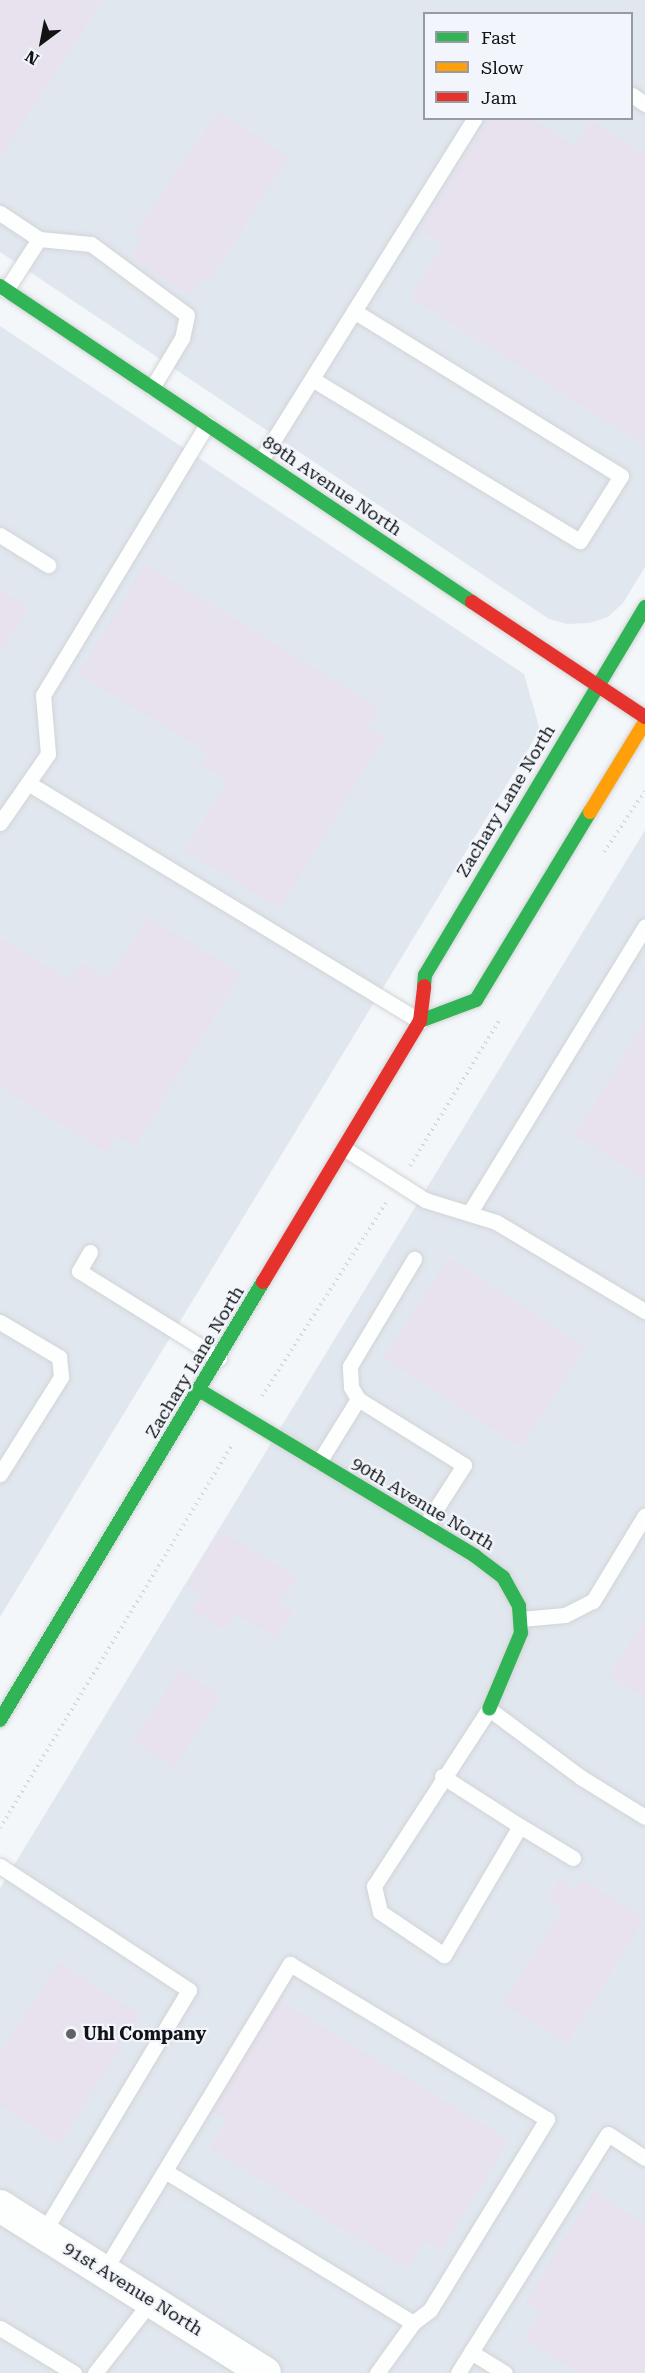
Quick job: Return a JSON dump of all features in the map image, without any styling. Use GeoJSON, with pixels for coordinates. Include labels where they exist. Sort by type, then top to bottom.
{"type":"FeatureCollection","features":[{"type":"Feature","properties":{"kind":"main road","name":"89th Avenue North"},"geometry":{"type":"LineString","coordinates":[[3,288],[645,717]]}},
{"type":"Feature","properties":{"kind":"main road","name":"Zachary Lane North"},"geometry":{"type":"LineString","coordinates":[[0,1720],[420,1021],[424,975],[645,607]]}},
{"type":"Feature","properties":{"kind":"main road"},"geometry":{"type":"LineString","coordinates":[[420,1021],[476,1000],[645,722]]}},
{"type":"Feature","properties":{"kind":"main road","name":"90th Avenue North"},"geometry":{"type":"LineString","coordinates":[[199,1390],[425,1526],[503,1577],[513,1590],[521,1619],[521,1634],[511,1665],[489,1709]]}},
{"type":"Feature","properties":{"kind":"street","name":"91st Avenue North"},"geometry":{"type":"LineString","coordinates":[[0,2206],[265,2373]]}},
{"type":"Feature","properties":{"kind":"lane"},"geometry":{"type":"LineString","coordinates":[[261,460],[474,120]]}},
{"type":"Feature","properties":{"kind":"lane"},"geometry":{"type":"LineString","coordinates":[[0,213],[39,239],[91,244],[186,315],[182,338],[152,388]]}},
{"type":"Feature","properties":{"kind":"lane"},"geometry":{"type":"LineString","coordinates":[[3,288],[39,239]]}},
{"type":"Feature","properties":{"kind":"lane"},"geometry":{"type":"LineString","coordinates":[[312,379],[580,541],[621,476],[354,311]]}},
{"type":"Feature","properties":{"kind":"lane"},"geometry":{"type":"LineString","coordinates":[[0,823],[48,754],[43,695],[207,424]]}},
{"type":"Feature","properties":{"kind":"lane"},"geometry":{"type":"LineString","coordinates":[[0,535],[48,565]]}},
{"type":"Feature","properties":{"kind":"lane"},"geometry":{"type":"LineString","coordinates":[[28,783],[420,1021]]}},
{"type":"Feature","properties":{"kind":"lane"},"geometry":{"type":"LineString","coordinates":[[470,1212],[645,927]]}},
{"type":"Feature","properties":{"kind":"lane"},"geometry":{"type":"LineString","coordinates":[[345,1149],[425,1200],[470,1212],[496,1222],[645,1311]]}},
{"type":"Feature","properties":{"kind":"lane"},"geometry":{"type":"LineString","coordinates":[[90,1252],[79,1271],[219,1358]]}},
{"type":"Feature","properties":{"kind":"lane"},"geometry":{"type":"LineString","coordinates":[[414,1259],[350,1366],[351,1387],[358,1399],[464,1465],[425,1526]]}},
{"type":"Feature","properties":{"kind":"lane"},"geometry":{"type":"LineString","coordinates":[[0,1322],[59,1357],[61,1377],[0,1474]]}},
{"type":"Feature","properties":{"kind":"lane"},"geometry":{"type":"LineString","coordinates":[[319,1462],[358,1399]]}},
{"type":"Feature","properties":{"kind":"lane"},"geometry":{"type":"LineString","coordinates":[[521,1619],[565,1615],[593,1601],[645,1515]]}},
{"type":"Feature","properties":{"kind":"lane"},"geometry":{"type":"LineString","coordinates":[[520,1826],[444,1955],[380,1912],[374,1886],[442,1776],[489,1709],[582,1778],[645,1817]]}},
{"type":"Feature","properties":{"kind":"lane"},"geometry":{"type":"LineString","coordinates":[[442,1776],[573,1858]]}},
{"type":"Feature","properties":{"kind":"lane"},"geometry":{"type":"LineString","coordinates":[[0,1866],[189,1990],[43,2233]]}},
{"type":"Feature","properties":{"kind":"lane"},"geometry":{"type":"LineString","coordinates":[[104,2271],[290,1964],[547,2119],[430,2310],[413,2324],[377,2373]]}},
{"type":"Feature","properties":{"kind":"lane"},"geometry":{"type":"LineString","coordinates":[[458,2373],[608,2134],[645,2158]]}},
{"type":"Feature","properties":{"kind":"lane"},"geometry":{"type":"LineString","coordinates":[[165,2171],[413,2324]]}},
{"type":"Feature","properties":{"kind":"lane"},"geometry":{"type":"LineString","coordinates":[[96,2373],[151,2301]]}},
{"type":"Feature","properties":{"kind":"lane"},"geometry":{"type":"LineString","coordinates":[[0,2328],[74,2373]]}},
{"type":"Feature","properties":{"kind":"lane"},"geometry":{"type":"LineString","coordinates":[[471,2352],[505,2373]]}},
{"type":"Feature","properties":{"kind":"path"},"geometry":{"type":"LineString","coordinates":[[598,861],[645,791]]}},
{"type":"Feature","properties":{"kind":"path"},"geometry":{"type":"LineString","coordinates":[[267,1387],[360,1238],[398,1184],[504,1012]]}},
{"type":"Feature","properties":{"kind":"path"},"geometry":{"type":"LineString","coordinates":[[0,1828],[228,1451]]}},
{"type":"Feature","properties":{"kind":"shaded area"},"geometry":{"type":"Polygon","coordinates":[[[0,0],[645,0],[645,567],[623,603],[608,617],[590,623],[567,624],[549,619],[0,252],[0,0]]]}},
{"type":"Feature","properties":{"kind":"shaded area"},"geometry":{"type":"Polygon","coordinates":[[[0,326],[524,674],[540,730],[0,1617],[0,326]]]}},
{"type":"Feature","properties":{"kind":"shaded area"},"geometry":{"type":"Polygon","coordinates":[[[645,830],[645,2373],[0,2373],[0,1888],[645,830]]]}},
{"type":"Feature","properties":{"kind":"building"},"geometry":{"type":"Polygon","coordinates":[[[0,0],[102,0],[0,159],[0,0]]]}},
{"type":"Feature","properties":{"kind":"building"},"geometry":{"type":"Polygon","coordinates":[[[219,111],[289,157],[208,283],[201,278],[190,296],[131,258],[142,239],[134,234],[219,111]]]}},
{"type":"Feature","properties":{"kind":"building"},"geometry":{"type":"Polygon","coordinates":[[[489,120],[534,120],[575,146],[591,120],[645,154],[645,446],[410,297],[443,245],[419,230],[489,120]]]}},
{"type":"Feature","properties":{"kind":"building"},"geometry":{"type":"Polygon","coordinates":[[[145,564],[380,708],[368,727],[385,737],[280,909],[185,851],[228,781],[201,765],[208,753],[78,674],[145,564]]]}},
{"type":"Feature","properties":{"kind":"building"},"geometry":{"type":"Polygon","coordinates":[[[0,589],[29,607],[0,653],[0,589]]]}},
{"type":"Feature","properties":{"kind":"building"},"geometry":{"type":"Polygon","coordinates":[[[147,916],[241,973],[135,1147],[116,1135],[106,1152],[0,1087],[0,938],[70,980],[81,962],[109,979],[147,916]]]}},
{"type":"Feature","properties":{"kind":"building"},"geometry":{"type":"Polygon","coordinates":[[[645,1020],[645,1179],[574,1136],[645,1020]]]}},
{"type":"Feature","properties":{"kind":"building"},"geometry":{"type":"Polygon","coordinates":[[[448,1258],[586,1347],[521,1447],[383,1358],[448,1258]]]}},
{"type":"Feature","properties":{"kind":"building"},"geometry":{"type":"Polygon","coordinates":[[[221,1530],[297,1577],[281,1603],[293,1611],[276,1639],[236,1614],[225,1631],[192,1610],[202,1595],[186,1585],[221,1530]]]}},
{"type":"Feature","properties":{"kind":"building"},"geometry":{"type":"Polygon","coordinates":[[[645,1617],[645,1698],[609,1676],[645,1617]]]}},
{"type":"Feature","properties":{"kind":"building"},"geometry":{"type":"Polygon","coordinates":[[[179,1669],[221,1695],[175,1768],[133,1742],[179,1669]]]}},
{"type":"Feature","properties":{"kind":"building"},"geometry":{"type":"Polygon","coordinates":[[[559,1879],[576,1889],[582,1879],[645,1918],[567,2044],[503,2004],[562,1909],[547,1900],[559,1879]]]}},
{"type":"Feature","properties":{"kind":"building","name":"Uhl Company"},"geometry":{"type":"Polygon","coordinates":[[[58,1962],[142,2015],[60,2144],[0,2106],[0,2054],[58,1962]]]}},
{"type":"Feature","properties":{"kind":"building"},"geometry":{"type":"Polygon","coordinates":[[[279,2000],[509,2140],[442,2251],[425,2241],[408,2269],[210,2149],[227,2120],[212,2111],[279,2000]]]}},
{"type":"Feature","properties":{"kind":"building"},"geometry":{"type":"Polygon","coordinates":[[[593,2191],[645,2223],[645,2373],[578,2373],[524,2340],[542,2312],[525,2302],[593,2191]]]}},
{"type":"Feature","properties":{"kind":"traffic: fast"},"geometry":{"type":"LineString","coordinates":[[0,286],[472,602]]}},
{"type":"Feature","properties":{"kind":"traffic: fast"},"geometry":{"type":"LineString","coordinates":[[424,986],[425,975],[645,607]]}},
{"type":"Feature","properties":{"kind":"traffic: fast"},"geometry":{"type":"LineString","coordinates":[[420,1021],[476,1000],[590,812]]}},
{"type":"Feature","properties":{"kind":"traffic: fast"},"geometry":{"type":"LineString","coordinates":[[0,1720],[263,1282]]}},
{"type":"Feature","properties":{"kind":"traffic: fast"},"geometry":{"type":"LineString","coordinates":[[199,1390],[475,1556],[503,1577],[519,1606],[521,1633],[489,1709]]}},
{"type":"Feature","properties":{"kind":"traffic: slow"},"geometry":{"type":"LineString","coordinates":[[590,812],[645,722]]}},
{"type":"Feature","properties":{"kind":"traffic: jam"},"geometry":{"type":"LineString","coordinates":[[472,602],[645,717]]}},
{"type":"Feature","properties":{"kind":"traffic: jam"},"geometry":{"type":"LineString","coordinates":[[263,1282],[420,1021],[424,986]]}},
{"type":"Feature","properties":{"kind":"place","name":"Uhl Company"},"geometry":{"type":"Point","coordinates":[71,2034]}}]}
